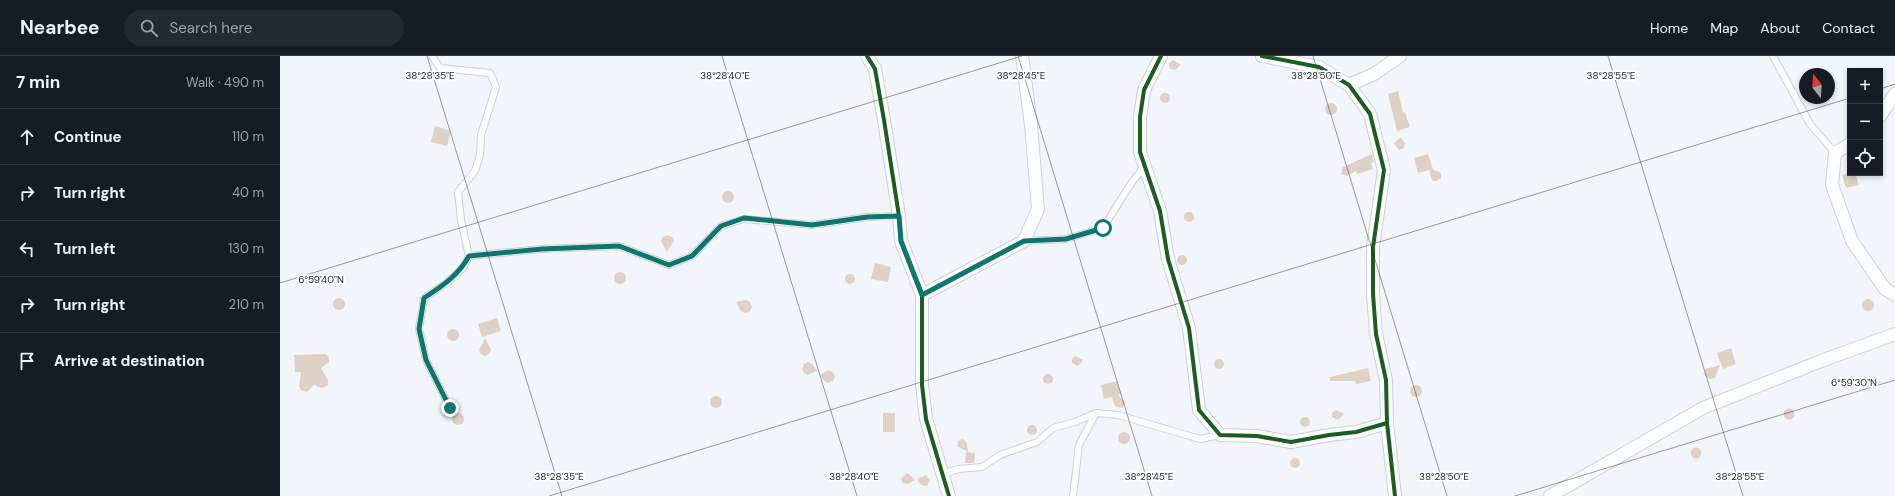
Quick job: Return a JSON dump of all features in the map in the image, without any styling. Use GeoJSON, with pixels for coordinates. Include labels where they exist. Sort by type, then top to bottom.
{"type":"FeatureCollection","features":[{"type":"Feature","properties":{"kind":"street"},"geometry":{"type":"LineString","coordinates":[[867,56],[875,69],[899,216],[901,241],[922,295],[922,385],[926,419],[949,496]]}},
{"type":"Feature","properties":{"kind":"street"},"geometry":{"type":"LineString","coordinates":[[922,295],[1024,241],[1038,209],[1031,125],[1022,56]]}},
{"type":"Feature","properties":{"kind":"street"},"geometry":{"type":"LineString","coordinates":[[1161,56],[1144,90],[1140,117],[1140,152],[1160,211],[1168,259],[1189,328],[1200,410],[1220,435],[1257,436],[1291,442],[1329,434],[1356,432],[1387,423]]}},
{"type":"Feature","properties":{"kind":"street"},"geometry":{"type":"LineString","coordinates":[[1262,56],[1319,67],[1349,85],[1370,114],[1384,170],[1373,247],[1376,334],[1386,380],[1387,423],[1395,496]]}},
{"type":"Feature","properties":{"kind":"street"},"geometry":{"type":"LineString","coordinates":[[1349,85],[1374,74],[1400,56]]}},
{"type":"Feature","properties":{"kind":"street"},"geometry":{"type":"LineString","coordinates":[[1883,112],[1895,94]]}},
{"type":"Feature","properties":{"kind":"street"},"geometry":{"type":"LineString","coordinates":[[1847,146],[1835,153],[1832,185],[1852,241],[1885,289],[1895,295]]}},
{"type":"Feature","properties":{"kind":"street"},"geometry":{"type":"LineString","coordinates":[[1550,496],[1703,408],[1821,361],[1895,334]]}},
{"type":"Feature","properties":{"kind":"lane"},"geometry":{"type":"LineString","coordinates":[[432,56],[440,68],[490,73],[496,86],[481,135],[480,155],[475,170],[458,192],[461,220],[469,256],[463,268],[448,282],[424,298],[419,329],[426,360],[450,408]]}},
{"type":"Feature","properties":{"kind":"lane"},"geometry":{"type":"LineString","coordinates":[[1773,56],[1810,124],[1835,153]]}},
{"type":"Feature","properties":{"kind":"lane"},"geometry":{"type":"LineString","coordinates":[[1024,241],[1066,239],[1103,228],[1132,182],[1144,167]]}},
{"type":"Feature","properties":{"kind":"lane"},"geometry":{"type":"LineString","coordinates":[[469,256],[542,249],[619,246],[669,265],[692,256],[721,226],[744,218],[812,225],[867,217],[899,216]]}},
{"type":"Feature","properties":{"kind":"lane"},"geometry":{"type":"LineString","coordinates":[[942,474],[959,469],[982,467],[1000,455],[1037,442],[1053,428],[1075,422],[1096,413],[1118,415],[1200,439],[1220,435]]}},
{"type":"Feature","properties":{"kind":"lane"},"geometry":{"type":"LineString","coordinates":[[1073,496],[1079,444],[1096,413]]}},
{"type":"Feature","properties":{"kind":"building"},"geometry":{"type":"Polygon","coordinates":[[[1173,60],[1181,65],[1175,70],[1171,69],[1169,66],[1169,63],[1173,60]]]}},
{"type":"Feature","properties":{"kind":"building"},"geometry":{"type":"Polygon","coordinates":[[[1398,91],[1403,113],[1405,112],[1410,127],[1397,131],[1388,94],[1398,91]]]}},
{"type":"Feature","properties":{"kind":"building"},"geometry":{"type":"Polygon","coordinates":[[[1163,93],[1167,93],[1169,94],[1169,102],[1163,103],[1160,100],[1160,96],[1163,93]]]}},
{"type":"Feature","properties":{"kind":"building"},"geometry":{"type":"Polygon","coordinates":[[[1329,103],[1333,103],[1337,109],[1333,115],[1329,115],[1325,111],[1325,107],[1329,103]]]}},
{"type":"Feature","properties":{"kind":"building"},"geometry":{"type":"Polygon","coordinates":[[[435,126],[451,131],[447,146],[431,142],[435,126]]]}},
{"type":"Feature","properties":{"kind":"building"},"geometry":{"type":"Polygon","coordinates":[[[1401,137],[1405,144],[1404,148],[1399,150],[1394,143],[1401,137]]]}},
{"type":"Feature","properties":{"kind":"building"},"geometry":{"type":"Polygon","coordinates":[[[1372,154],[1374,162],[1371,163],[1373,169],[1357,174],[1356,171],[1347,176],[1341,174],[1343,167],[1372,154]]]}},
{"type":"Feature","properties":{"kind":"building"},"geometry":{"type":"Polygon","coordinates":[[[1428,154],[1433,169],[1431,169],[1440,172],[1441,175],[1441,178],[1437,181],[1433,181],[1429,170],[1418,173],[1414,158],[1428,154]]]}},
{"type":"Feature","properties":{"kind":"building"},"geometry":{"type":"Polygon","coordinates":[[[1847,174],[1847,176],[1856,176],[1859,185],[1846,188],[1842,175],[1847,174]]]}},
{"type":"Feature","properties":{"kind":"building"},"geometry":{"type":"Polygon","coordinates":[[[726,191],[730,191],[734,197],[730,203],[726,203],[722,199],[722,195],[726,191]]]}},
{"type":"Feature","properties":{"kind":"building"},"geometry":{"type":"Polygon","coordinates":[[[1187,212],[1191,212],[1193,213],[1193,221],[1187,222],[1184,219],[1184,215],[1187,212]]]}},
{"type":"Feature","properties":{"kind":"building"},"geometry":{"type":"Polygon","coordinates":[[[667,235],[672,237],[674,241],[667,252],[661,241],[663,237],[667,235]]]}},
{"type":"Feature","properties":{"kind":"building"},"geometry":{"type":"Polygon","coordinates":[[[1180,255],[1184,255],[1186,256],[1186,264],[1180,265],[1177,262],[1177,258],[1180,255]]]}},
{"type":"Feature","properties":{"kind":"building"},"geometry":{"type":"Polygon","coordinates":[[[875,263],[891,267],[888,282],[871,279],[875,263]]]}},
{"type":"Feature","properties":{"kind":"building"},"geometry":{"type":"Polygon","coordinates":[[[618,272],[622,272],[626,278],[622,284],[618,284],[614,280],[614,276],[618,272]]]}},
{"type":"Feature","properties":{"kind":"building"},"geometry":{"type":"Polygon","coordinates":[[[848,274],[852,274],[854,275],[854,283],[848,284],[845,281],[845,277],[848,274]]]}},
{"type":"Feature","properties":{"kind":"building"},"geometry":{"type":"Polygon","coordinates":[[[337,298],[341,298],[345,304],[341,310],[337,310],[333,306],[333,302],[337,298]]]}},
{"type":"Feature","properties":{"kind":"building"},"geometry":{"type":"Polygon","coordinates":[[[1866,299],[1870,299],[1874,305],[1870,311],[1866,311],[1862,307],[1862,303],[1866,299]]]}},
{"type":"Feature","properties":{"kind":"building"},"geometry":{"type":"Polygon","coordinates":[[[746,300],[750,302],[752,307],[750,311],[746,313],[741,311],[736,302],[746,300]]]}},
{"type":"Feature","properties":{"kind":"building"},"geometry":{"type":"Polygon","coordinates":[[[497,318],[501,331],[482,337],[478,324],[497,318]]]}},
{"type":"Feature","properties":{"kind":"building"},"geometry":{"type":"Polygon","coordinates":[[[451,329],[455,329],[459,335],[455,341],[451,341],[447,337],[447,333],[451,329]]]}},
{"type":"Feature","properties":{"kind":"building"},"geometry":{"type":"Polygon","coordinates":[[[485,338],[491,350],[489,354],[485,356],[481,354],[479,350],[485,338]]]}},
{"type":"Feature","properties":{"kind":"building"},"geometry":{"type":"Polygon","coordinates":[[[1731,348],[1736,364],[1723,369],[1717,353],[1731,348]]]}},
{"type":"Feature","properties":{"kind":"building"},"geometry":{"type":"Polygon","coordinates":[[[326,354],[329,357],[329,362],[321,368],[328,380],[328,385],[322,388],[314,385],[307,392],[301,390],[299,386],[301,372],[295,372],[294,355],[326,354]]]}},
{"type":"Feature","properties":{"kind":"building"},"geometry":{"type":"Polygon","coordinates":[[[1075,356],[1083,360],[1078,366],[1072,363],[1072,359],[1075,356]]]}},
{"type":"Feature","properties":{"kind":"building"},"geometry":{"type":"Polygon","coordinates":[[[1217,359],[1221,359],[1223,360],[1223,368],[1217,369],[1214,366],[1214,362],[1217,359]]]}},
{"type":"Feature","properties":{"kind":"building"},"geometry":{"type":"Polygon","coordinates":[[[808,362],[812,364],[817,371],[808,375],[804,373],[802,369],[804,364],[808,362]]]}},
{"type":"Feature","properties":{"kind":"building"},"geometry":{"type":"Polygon","coordinates":[[[1720,365],[1715,378],[1710,379],[1706,377],[1704,373],[1706,369],[1720,365]]]}},
{"type":"Feature","properties":{"kind":"building"},"geometry":{"type":"Polygon","coordinates":[[[1368,368],[1371,381],[1356,384],[1355,381],[1330,381],[1330,377],[1368,368]]]}},
{"type":"Feature","properties":{"kind":"building"},"geometry":{"type":"Polygon","coordinates":[[[828,370],[833,372],[835,377],[833,381],[828,383],[824,381],[820,375],[828,370]]]}},
{"type":"Feature","properties":{"kind":"building"},"geometry":{"type":"Polygon","coordinates":[[[1046,374],[1050,374],[1052,375],[1052,383],[1046,384],[1043,381],[1043,377],[1046,374]]]}},
{"type":"Feature","properties":{"kind":"building"},"geometry":{"type":"Polygon","coordinates":[[[1117,381],[1121,394],[1118,395],[1125,402],[1124,406],[1121,408],[1115,406],[1112,397],[1104,399],[1101,385],[1117,381]]]}},
{"type":"Feature","properties":{"kind":"building"},"geometry":{"type":"Polygon","coordinates":[[[1414,385],[1418,385],[1422,391],[1418,397],[1414,397],[1410,393],[1410,389],[1414,385]]]}},
{"type":"Feature","properties":{"kind":"building"},"geometry":{"type":"Polygon","coordinates":[[[714,396],[718,396],[722,402],[718,408],[714,408],[710,404],[710,400],[714,396]]]}},
{"type":"Feature","properties":{"kind":"building"},"geometry":{"type":"Polygon","coordinates":[[[1787,409],[1791,409],[1793,410],[1793,418],[1787,419],[1784,416],[1784,412],[1787,409]]]}},
{"type":"Feature","properties":{"kind":"building"},"geometry":{"type":"Polygon","coordinates":[[[1336,410],[1344,414],[1338,420],[1332,417],[1332,413],[1336,410]]]}},
{"type":"Feature","properties":{"kind":"building"},"geometry":{"type":"Polygon","coordinates":[[[456,413],[460,413],[464,419],[460,425],[456,425],[452,421],[452,417],[456,413]]]}},
{"type":"Feature","properties":{"kind":"building"},"geometry":{"type":"Polygon","coordinates":[[[883,413],[895,413],[895,432],[883,432],[883,413]]]}},
{"type":"Feature","properties":{"kind":"building"},"geometry":{"type":"Polygon","coordinates":[[[1303,417],[1307,417],[1309,418],[1309,426],[1303,427],[1300,424],[1300,420],[1303,417]]]}},
{"type":"Feature","properties":{"kind":"building"},"geometry":{"type":"Polygon","coordinates":[[[1030,425],[1034,425],[1036,426],[1036,434],[1030,435],[1027,432],[1027,428],[1030,425]]]}},
{"type":"Feature","properties":{"kind":"building"},"geometry":{"type":"Polygon","coordinates":[[[1122,432],[1126,432],[1130,438],[1126,444],[1122,444],[1118,440],[1118,436],[1122,432]]]}},
{"type":"Feature","properties":{"kind":"building"},"geometry":{"type":"Polygon","coordinates":[[[963,439],[967,443],[968,452],[957,446],[958,441],[963,439]]]}},
{"type":"Feature","properties":{"kind":"building"},"geometry":{"type":"Polygon","coordinates":[[[1694,448],[1698,448],[1700,449],[1700,457],[1694,458],[1691,455],[1691,451],[1694,448]]]}},
{"type":"Feature","properties":{"kind":"building"},"geometry":{"type":"Polygon","coordinates":[[[966,452],[975,453],[974,463],[965,463],[966,452]]]}},
{"type":"Feature","properties":{"kind":"building"},"geometry":{"type":"Polygon","coordinates":[[[1293,458],[1297,458],[1299,459],[1299,467],[1293,468],[1290,465],[1290,461],[1293,458]]]}},
{"type":"Feature","properties":{"kind":"building"},"geometry":{"type":"Polygon","coordinates":[[[907,473],[915,480],[908,484],[903,483],[901,479],[907,473]]]}},
{"type":"Feature","properties":{"kind":"building"},"geometry":{"type":"Polygon","coordinates":[[[926,475],[930,480],[927,486],[921,485],[917,479],[926,475]]]}},
{"type":"Feature","properties":{"kind":"cycle path"},"geometry":{"type":"LineString","coordinates":[[867,56],[875,69],[899,216],[901,241],[922,295],[922,385],[926,419],[949,496]]}},
{"type":"Feature","properties":{"kind":"cycle path"},"geometry":{"type":"LineString","coordinates":[[1161,56],[1144,90],[1140,117],[1140,152],[1160,211],[1168,259],[1189,328],[1199,410],[1220,435],[1257,436],[1291,442],[1356,432],[1387,423]]}},
{"type":"Feature","properties":{"kind":"cycle path"},"geometry":{"type":"LineString","coordinates":[[1262,56],[1319,67],[1349,85],[1370,114],[1384,170],[1373,247],[1373,294],[1376,334],[1386,380],[1387,423],[1395,496]]}},
{"type":"Feature","properties":{"kind":"route"},"geometry":{"type":"LineString","coordinates":[[450,408],[426,360],[419,329],[424,298],[448,282],[463,268],[469,256],[542,249],[619,246],[669,265],[692,256],[721,226],[744,218],[812,225],[867,217],[899,216],[901,241],[922,295],[984,260],[1024,241],[1066,239],[1103,228]]}}]}
